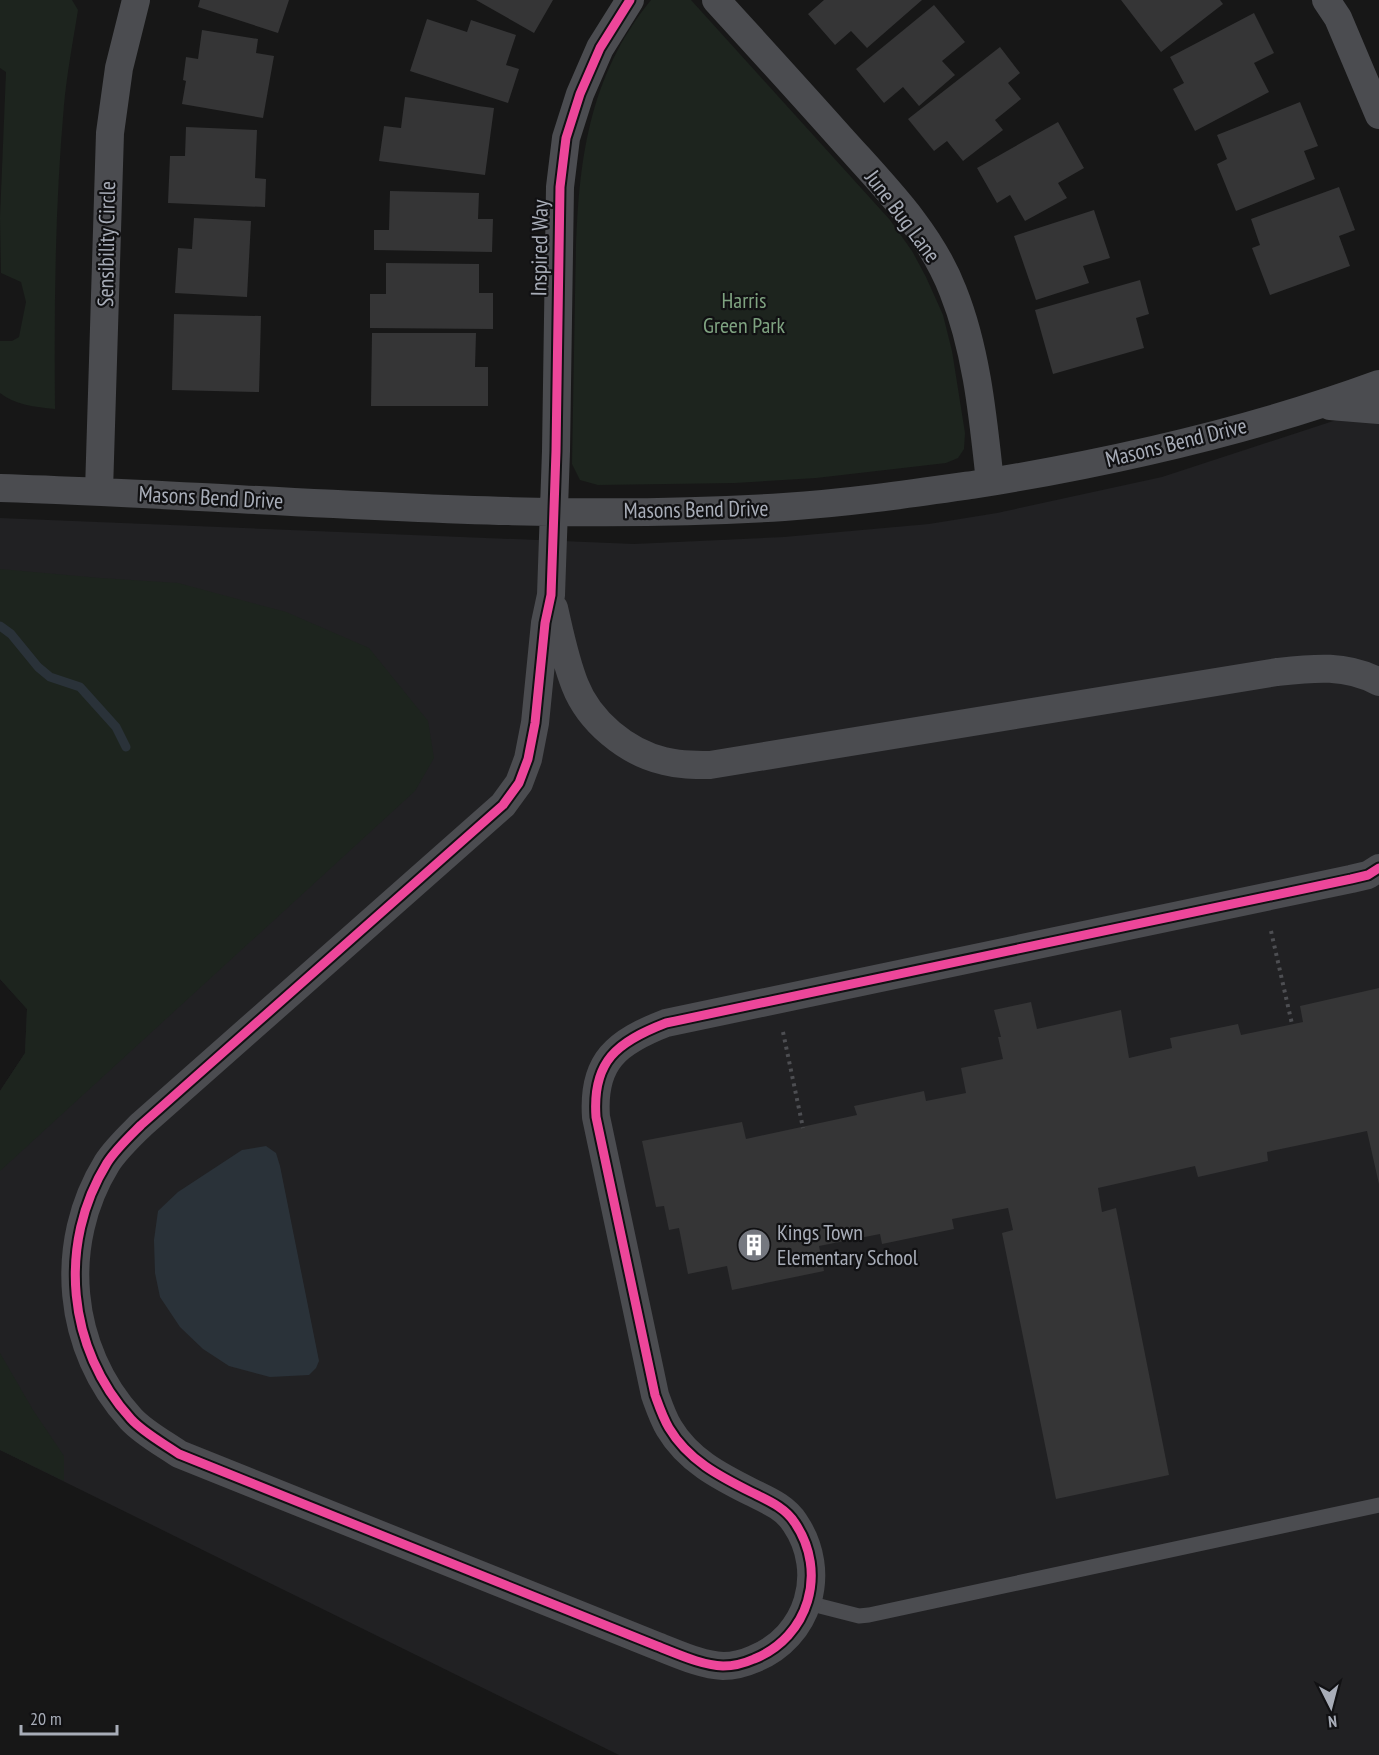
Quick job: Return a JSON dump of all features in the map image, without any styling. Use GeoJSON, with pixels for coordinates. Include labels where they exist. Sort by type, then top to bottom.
{"type":"FeatureCollection","features":[{"type":"Feature","properties":{"kind":"street","name":"Sensibility Circle"},"geometry":{"type":"LineString","coordinates":[[99,491],[110,133],[119,68],[136,0]]}},
{"type":"Feature","properties":{"kind":"street","name":"Inspired Way"},"geometry":{"type":"LineString","coordinates":[[551,595],[555,512],[560,188],[566,138],[580,94],[600,48],[630,0]]}},
{"type":"Feature","properties":{"kind":"street","name":"June Bug Lane"},"geometry":{"type":"LineString","coordinates":[[716,0],[898,201],[932,248],[953,290],[967,333],[984,431],[990,482]]}},
{"type":"Feature","properties":{"kind":"street"},"geometry":{"type":"LineString","coordinates":[[1326,0],[1338,18],[1379,116]]}},
{"type":"Feature","properties":{"kind":"street","name":"Masons Bend Drive"},"geometry":{"type":"LineString","coordinates":[[0,488],[393,507],[555,512],[784,507],[883,498],[1043,474],[1158,449],[1379,384]]}},
{"type":"Feature","properties":{"kind":"street"},"geometry":{"type":"LineString","coordinates":[[1316,404],[1379,410]]}},
{"type":"Feature","properties":{"kind":"street"},"geometry":{"type":"LineString","coordinates":[[551,595],[575,686],[597,722],[637,751],[661,761],[685,765],[710,765],[1277,672],[1319,668],[1346,670],[1368,676],[1379,682]]}},
{"type":"Feature","properties":{"kind":"street"},"geometry":{"type":"LineString","coordinates":[[551,595],[545,622],[535,723],[528,759],[519,783],[502,805],[469,836],[141,1125],[108,1162],[94,1187],[86,1209],[78,1242],[75,1288],[83,1335],[97,1371],[111,1395],[132,1421],[179,1454],[657,1647],[699,1661],[723,1666],[745,1663],[768,1654],[785,1640],[800,1620],[808,1603],[812,1570],[806,1540],[793,1520],[776,1505],[705,1467],[685,1450],[668,1427],[655,1395],[596,1117],[594,1095],[606,1062],[620,1046],[642,1032],[666,1023],[1351,879],[1379,868]]}},
{"type":"Feature","properties":{"kind":"lane"},"geometry":{"type":"LineString","coordinates":[[808,1603],[859,1616],[869,1615],[1379,1505]]}},
{"type":"Feature","properties":{"kind":"path"},"geometry":{"type":"LineString","coordinates":[[1271,931],[1292,1024]]}},
{"type":"Feature","properties":{"kind":"path"},"geometry":{"type":"LineString","coordinates":[[783,1032],[803,1128]]}},
{"type":"Feature","properties":{"kind":"shaded area"},"geometry":{"type":"Polygon","coordinates":[[[1379,406],[1379,1755],[619,1755],[0,1450],[0,1091],[25,1053],[27,1009],[0,979],[0,518],[634,544],[784,537],[929,524],[997,513],[1162,477],[1379,406]]]}},
{"type":"Feature","properties":{"kind":"shaded area"},"geometry":{"type":"Polygon","coordinates":[[[266,1146],[276,1153],[280,1166],[319,1361],[309,1375],[270,1377],[229,1366],[203,1349],[180,1327],[160,1297],[155,1273],[154,1240],[158,1211],[178,1192],[242,1150],[266,1146]]]}},
{"type":"Feature","properties":{"kind":"green space"},"geometry":{"type":"Polygon","coordinates":[[[0,0],[72,0],[78,10],[65,93],[61,143],[55,295],[55,409],[19,403],[0,393],[0,341],[12,341],[19,337],[26,302],[21,282],[1,273],[0,217],[6,72],[0,68],[0,0]]]}},
{"type":"Feature","properties":{"kind":"green space","name":"Harris Green Park"},"geometry":{"type":"Polygon","coordinates":[[[651,0],[691,0],[890,220],[912,251],[943,315],[952,351],[965,433],[964,449],[958,458],[946,463],[816,478],[735,483],[598,485],[580,480],[572,464],[576,255],[581,177],[596,104],[609,68],[627,34],[651,0]]]}},
{"type":"Feature","properties":{"kind":"green space"},"geometry":{"type":"Polygon","coordinates":[[[0,569],[178,583],[286,612],[369,648],[428,721],[434,758],[415,791],[0,1171],[0,1091],[25,1053],[27,1009],[0,979],[0,569]]]}},
{"type":"Feature","properties":{"kind":"green space"},"geometry":{"type":"Polygon","coordinates":[[[0,1353],[33,1410],[64,1456],[64,1481],[0,1450],[0,1353]]]}},
{"type":"Feature","properties":{"kind":"building"},"geometry":{"type":"Polygon","coordinates":[[[200,0],[289,0],[278,33],[198,7],[200,0]]]}},
{"type":"Feature","properties":{"kind":"building"},"geometry":{"type":"Polygon","coordinates":[[[476,0],[553,0],[534,33],[476,0]]]}},
{"type":"Feature","properties":{"kind":"building"},"geometry":{"type":"Polygon","coordinates":[[[824,0],[922,0],[867,48],[851,31],[835,45],[808,14],[824,0]]]}},
{"type":"Feature","properties":{"kind":"building"},"geometry":{"type":"Polygon","coordinates":[[[1121,0],[1220,0],[1223,4],[1161,52],[1121,0]]]}},
{"type":"Feature","properties":{"kind":"building"},"geometry":{"type":"Polygon","coordinates":[[[934,5],[965,42],[942,61],[955,75],[919,106],[903,87],[884,103],[856,69],[934,5]]]}},
{"type":"Feature","properties":{"kind":"building"},"geometry":{"type":"Polygon","coordinates":[[[1254,13],[1274,53],[1254,63],[1269,92],[1195,131],[1173,89],[1184,83],[1170,57],[1254,13]]]}},
{"type":"Feature","properties":{"kind":"building"},"geometry":{"type":"Polygon","coordinates":[[[427,19],[467,32],[471,20],[516,35],[506,65],[519,69],[508,103],[410,71],[427,19]]]}},
{"type":"Feature","properties":{"kind":"building"},"geometry":{"type":"Polygon","coordinates":[[[202,30],[258,39],[256,53],[274,56],[263,118],[182,104],[186,81],[183,80],[186,57],[198,59],[202,30]]]}},
{"type":"Feature","properties":{"kind":"building"},"geometry":{"type":"Polygon","coordinates":[[[1000,47],[1020,73],[1008,83],[1021,99],[995,120],[1003,130],[963,161],[947,141],[934,151],[908,119],[1000,47]]]}},
{"type":"Feature","properties":{"kind":"building"},"geometry":{"type":"Polygon","coordinates":[[[405,97],[494,108],[485,175],[379,161],[384,126],[401,128],[405,97]]]}},
{"type":"Feature","properties":{"kind":"building"},"geometry":{"type":"Polygon","coordinates":[[[1300,102],[1318,146],[1304,151],[1315,179],[1236,211],[1217,164],[1227,159],[1217,135],[1300,102]]]}},
{"type":"Feature","properties":{"kind":"building"},"geometry":{"type":"Polygon","coordinates":[[[1058,122],[1084,168],[1058,183],[1067,198],[1025,221],[1010,195],[997,203],[977,168],[1058,122]]]}},
{"type":"Feature","properties":{"kind":"building"},"geometry":{"type":"Polygon","coordinates":[[[186,127],[257,130],[255,178],[266,179],[265,207],[168,203],[170,156],[185,156],[186,127]]]}},
{"type":"Feature","properties":{"kind":"building"},"geometry":{"type":"Polygon","coordinates":[[[1339,187],[1355,230],[1339,236],[1350,266],[1270,295],[1252,248],[1260,245],[1251,219],[1339,187]]]}},
{"type":"Feature","properties":{"kind":"building"},"geometry":{"type":"Polygon","coordinates":[[[390,191],[479,193],[478,219],[493,219],[492,252],[374,250],[374,230],[389,230],[390,191]]]}},
{"type":"Feature","properties":{"kind":"building"},"geometry":{"type":"Polygon","coordinates":[[[1094,210],[1110,258],[1083,266],[1089,283],[1036,300],[1014,236],[1094,210]]]}},
{"type":"Feature","properties":{"kind":"building"},"geometry":{"type":"Polygon","coordinates":[[[194,218],[251,221],[247,297],[175,293],[178,248],[192,249],[194,218]]]}},
{"type":"Feature","properties":{"kind":"building"},"geometry":{"type":"Polygon","coordinates":[[[386,263],[479,264],[479,293],[493,293],[493,329],[370,328],[370,294],[386,294],[386,263]]]}},
{"type":"Feature","properties":{"kind":"building"},"geometry":{"type":"Polygon","coordinates":[[[1140,280],[1149,314],[1136,318],[1144,348],[1053,374],[1035,310],[1140,280]]]}},
{"type":"Feature","properties":{"kind":"building"},"geometry":{"type":"Polygon","coordinates":[[[174,314],[261,316],[259,392],[172,390],[174,314]]]}},
{"type":"Feature","properties":{"kind":"building"},"geometry":{"type":"Polygon","coordinates":[[[372,333],[476,333],[475,367],[488,367],[488,406],[371,406],[372,333]]]}},
{"type":"Feature","properties":{"kind":"building","name":"Kings Town Elementary School"},"geometry":{"type":"Polygon","coordinates":[[[1379,988],[1379,1184],[1367,1131],[1267,1152],[1268,1161],[1198,1177],[1195,1166],[1098,1188],[1102,1212],[1116,1208],[1169,1475],[1056,1499],[1002,1233],[1013,1230],[1008,1208],[952,1219],[954,1229],[882,1244],[880,1234],[819,1246],[824,1271],[732,1290],[727,1266],[688,1274],[679,1228],[669,1230],[664,1206],[656,1207],[642,1141],[742,1122],[746,1139],[857,1115],[854,1106],[924,1091],[926,1101],[966,1093],[961,1068],[1003,1059],[998,1037],[1001,1037],[994,1010],[1031,1002],[1037,1029],[1121,1010],[1129,1058],[1172,1048],[1170,1038],[1238,1024],[1241,1035],[1303,1022],[1300,1006],[1379,988]]]}},
{"type":"Feature","properties":{"kind":"waterway"},"geometry":{"type":"LineString","coordinates":[[0,626],[11,634],[38,667],[50,677],[80,687],[116,727],[126,747]]}},
{"type":"Feature","properties":{"kind":"cycle path"},"geometry":{"type":"LineString","coordinates":[[630,0],[600,48],[580,94],[566,138],[560,187],[556,451],[551,595],[545,623],[535,723],[528,759],[519,783],[503,805],[141,1125],[107,1163],[91,1194],[81,1227],[76,1261],[76,1295],[82,1329],[93,1361],[110,1391],[131,1419],[179,1454],[681,1656],[706,1664],[723,1666],[754,1659],[773,1649],[800,1619],[811,1582],[810,1562],[805,1542],[791,1517],[781,1508],[716,1473],[695,1458],[677,1439],[661,1412],[655,1395],[596,1117],[598,1081],[611,1056],[634,1038],[666,1023],[1351,879],[1368,875],[1379,868]]}},
{"type":"Feature","properties":{"kind":"place","name":"Kings Town Elementary School"},"geometry":{"type":"Point","coordinates":[754,1245]}}]}
